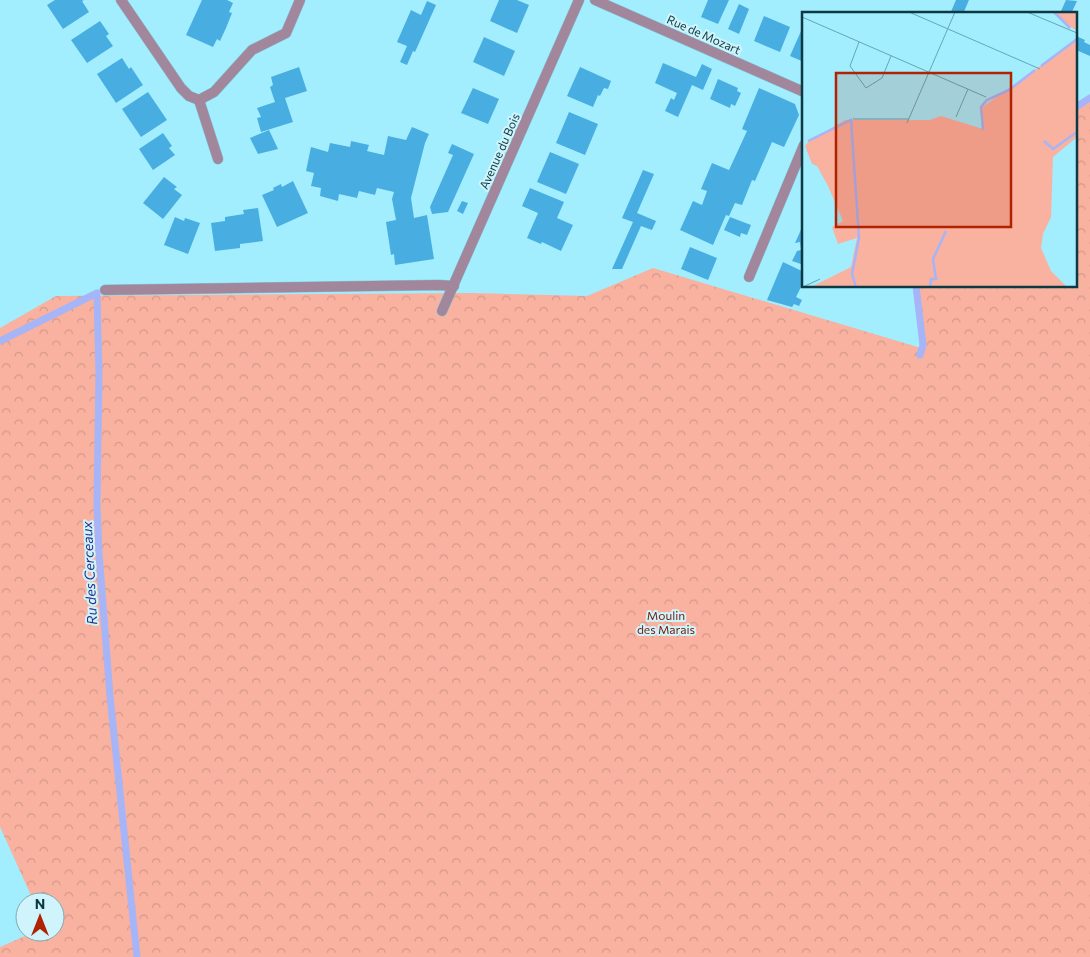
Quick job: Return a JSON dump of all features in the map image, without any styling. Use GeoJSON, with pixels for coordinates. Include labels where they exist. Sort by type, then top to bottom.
{"type":"FeatureCollection","features":[{"type":"Feature","properties":{"kind":"street"},"geometry":{"type":"LineString","coordinates":[[121,0],[181,88],[189,96],[199,100],[214,92],[252,50],[286,33],[300,0]]}},
{"type":"Feature","properties":{"kind":"street","name":"Avenue du Bois"},"geometry":{"type":"LineString","coordinates":[[442,311],[579,0]]}},
{"type":"Feature","properties":{"kind":"street","name":"Rue de Mozart"},"geometry":{"type":"LineString","coordinates":[[595,0],[802,91]]}},
{"type":"Feature","properties":{"kind":"street"},"geometry":{"type":"LineString","coordinates":[[199,100],[218,159]]}},
{"type":"Feature","properties":{"kind":"street"},"geometry":{"type":"LineString","coordinates":[[749,277],[802,150]]}},
{"type":"Feature","properties":{"kind":"street"},"geometry":{"type":"LineString","coordinates":[[105,290],[454,286]]}},
{"type":"Feature","properties":{"kind":"green space","name":"Moulin des Marais"},"geometry":{"type":"Polygon","coordinates":[[[1090,95],[1090,957],[0,957],[0,947],[15,940],[15,942],[65,942],[65,892],[29,892],[0,827],[0,328],[56,296],[473,293],[587,296],[653,268],[921,348],[913,288],[1078,288],[1078,103],[1090,95]]]}},
{"type":"Feature","properties":{"kind":"building"},"geometry":{"type":"Polygon","coordinates":[[[55,0],[84,0],[82,1],[89,12],[63,29],[47,5],[55,0]]]}},
{"type":"Feature","properties":{"kind":"building"},"geometry":{"type":"Polygon","coordinates":[[[202,0],[227,0],[233,3],[229,12],[232,13],[226,28],[220,41],[217,39],[213,47],[186,35],[202,0]]]}},
{"type":"Feature","properties":{"kind":"building"},"geometry":{"type":"Polygon","coordinates":[[[499,0],[517,0],[529,5],[517,33],[490,21],[499,0]]]}},
{"type":"Feature","properties":{"kind":"building"},"geometry":{"type":"Polygon","coordinates":[[[708,0],[729,0],[718,24],[701,17],[708,0]]]}},
{"type":"Feature","properties":{"kind":"building"},"geometry":{"type":"Polygon","coordinates":[[[956,0],[969,0],[964,12],[951,12],[956,0]]]}},
{"type":"Feature","properties":{"kind":"building"},"geometry":{"type":"Polygon","coordinates":[[[1066,0],[1077,1],[1072,12],[1061,11],[1066,0]]]}},
{"type":"Feature","properties":{"kind":"building"},"geometry":{"type":"Polygon","coordinates":[[[427,1],[436,5],[415,52],[413,51],[407,65],[400,62],[407,46],[397,42],[411,10],[421,15],[427,1]]]}},
{"type":"Feature","properties":{"kind":"building"},"geometry":{"type":"Polygon","coordinates":[[[739,4],[749,9],[739,34],[728,29],[739,4]]]}},
{"type":"Feature","properties":{"kind":"building"},"geometry":{"type":"Polygon","coordinates":[[[764,16],[790,27],[780,52],[754,41],[764,16]]]}},
{"type":"Feature","properties":{"kind":"building"},"geometry":{"type":"Polygon","coordinates":[[[100,21],[109,34],[106,36],[113,46],[87,63],[71,40],[100,21]]]}},
{"type":"Feature","properties":{"kind":"building"},"geometry":{"type":"Polygon","coordinates":[[[801,31],[802,31],[802,61],[790,56],[801,31]]]}},
{"type":"Feature","properties":{"kind":"building"},"geometry":{"type":"Polygon","coordinates":[[[484,37],[515,51],[504,76],[473,62],[484,37]]]}},
{"type":"Feature","properties":{"kind":"building"},"geometry":{"type":"Polygon","coordinates":[[[1078,37],[1090,45],[1090,56],[1078,51],[1078,37]]]}},
{"type":"Feature","properties":{"kind":"building"},"geometry":{"type":"Polygon","coordinates":[[[122,58],[129,69],[131,67],[143,85],[116,103],[97,74],[122,58]]]}},
{"type":"Feature","properties":{"kind":"building"},"geometry":{"type":"Polygon","coordinates":[[[663,63],[696,77],[702,64],[712,69],[703,90],[692,85],[678,117],[665,111],[671,98],[674,100],[677,93],[655,83],[663,63]]]}},
{"type":"Feature","properties":{"kind":"building"},"geometry":{"type":"Polygon","coordinates":[[[299,67],[307,91],[285,98],[293,122],[261,132],[257,118],[261,117],[257,108],[275,102],[270,87],[273,85],[271,77],[299,67]]]}},
{"type":"Feature","properties":{"kind":"building"},"geometry":{"type":"Polygon","coordinates":[[[580,67],[611,81],[608,89],[604,88],[600,96],[598,95],[593,107],[567,96],[580,67]]]}},
{"type":"Feature","properties":{"kind":"building"},"geometry":{"type":"Polygon","coordinates":[[[718,79],[738,88],[737,91],[741,93],[735,106],[731,104],[730,108],[710,99],[718,79]]]}},
{"type":"Feature","properties":{"kind":"building"},"geometry":{"type":"Polygon","coordinates":[[[473,88],[499,99],[488,124],[461,113],[473,88]]]}},
{"type":"Feature","properties":{"kind":"building"},"geometry":{"type":"Polygon","coordinates":[[[759,88],[795,104],[799,115],[784,147],[772,142],[755,181],[752,180],[742,205],[735,203],[729,216],[726,215],[713,245],[680,230],[693,201],[702,205],[707,191],[701,189],[712,163],[729,170],[747,131],[742,129],[759,88]]]}},
{"type":"Feature","properties":{"kind":"building"},"geometry":{"type":"Polygon","coordinates":[[[148,92],[167,120],[141,137],[122,109],[148,92]]]}},
{"type":"Feature","properties":{"kind":"building"},"geometry":{"type":"Polygon","coordinates":[[[569,112],[598,124],[585,155],[556,143],[569,112]]]}},
{"type":"Feature","properties":{"kind":"building"},"geometry":{"type":"Polygon","coordinates":[[[412,127],[429,134],[411,198],[414,218],[427,215],[434,259],[395,265],[394,254],[391,255],[386,222],[396,220],[392,199],[394,192],[377,188],[375,195],[359,191],[357,198],[339,194],[338,201],[320,196],[321,188],[311,186],[314,173],[306,171],[311,147],[328,152],[330,143],[350,147],[351,141],[369,145],[367,151],[384,155],[388,136],[406,140],[412,127]]]}},
{"type":"Feature","properties":{"kind":"building"},"geometry":{"type":"Polygon","coordinates":[[[269,130],[278,149],[258,154],[250,138],[269,130]]]}},
{"type":"Feature","properties":{"kind":"building"},"geometry":{"type":"Polygon","coordinates":[[[163,133],[172,146],[169,148],[175,155],[153,170],[139,149],[163,133]]]}},
{"type":"Feature","properties":{"kind":"building"},"geometry":{"type":"Polygon","coordinates":[[[452,144],[474,154],[448,212],[432,214],[430,207],[453,155],[448,153],[452,144]]]}},
{"type":"Feature","properties":{"kind":"building"},"geometry":{"type":"Polygon","coordinates":[[[550,152],[579,164],[566,194],[537,182],[550,152]]]}},
{"type":"Feature","properties":{"kind":"building"},"geometry":{"type":"Polygon","coordinates":[[[643,170],[654,174],[637,213],[656,221],[652,230],[641,226],[622,269],[612,269],[633,222],[622,218],[643,170]]]}},
{"type":"Feature","properties":{"kind":"building"},"geometry":{"type":"Polygon","coordinates":[[[164,177],[177,187],[174,189],[182,195],[163,219],[143,203],[164,177]]]}},
{"type":"Feature","properties":{"kind":"building"},"geometry":{"type":"Polygon","coordinates":[[[293,181],[308,213],[277,227],[262,195],[274,190],[273,188],[281,184],[282,187],[293,181]]]}},
{"type":"Feature","properties":{"kind":"building"},"geometry":{"type":"Polygon","coordinates":[[[530,188],[564,202],[557,218],[573,225],[561,251],[542,242],[541,244],[527,238],[538,213],[522,206],[530,188]]]}},
{"type":"Feature","properties":{"kind":"building"},"geometry":{"type":"Polygon","coordinates":[[[462,201],[468,203],[463,214],[457,211],[462,201]]]}},
{"type":"Feature","properties":{"kind":"building"},"geometry":{"type":"Polygon","coordinates":[[[258,208],[263,241],[240,244],[240,248],[215,251],[211,223],[225,221],[225,217],[244,214],[243,210],[258,208]]]}},
{"type":"Feature","properties":{"kind":"building"},"geometry":{"type":"Polygon","coordinates":[[[175,217],[184,221],[185,218],[200,223],[188,254],[164,245],[175,217]]]}},
{"type":"Feature","properties":{"kind":"building"},"geometry":{"type":"Polygon","coordinates":[[[730,217],[751,225],[747,235],[741,233],[740,237],[724,230],[730,217]]]}},
{"type":"Feature","properties":{"kind":"building"},"geometry":{"type":"Polygon","coordinates":[[[802,227],[802,264],[792,261],[797,251],[801,250],[800,242],[795,243],[802,227]]]}},
{"type":"Feature","properties":{"kind":"building"},"geometry":{"type":"Polygon","coordinates":[[[690,247],[717,258],[708,280],[681,269],[690,247]]]}},
{"type":"Feature","properties":{"kind":"building"},"geometry":{"type":"Polygon","coordinates":[[[783,262],[802,271],[802,285],[796,297],[802,300],[799,306],[794,304],[792,307],[767,300],[783,262]]]}},
{"type":"Feature","properties":{"kind":"waterway"},"geometry":{"type":"LineString","coordinates":[[1078,106],[1090,98]]}},
{"type":"Feature","properties":{"kind":"waterway"},"geometry":{"type":"LineString","coordinates":[[916,288],[923,345],[920,355]]}},
{"type":"Feature","properties":{"kind":"waterway","name":"Ru des Cerceaux"},"geometry":{"type":"LineString","coordinates":[[0,341],[97,293],[99,374],[97,504],[99,553],[110,696],[137,957]]}}]}
